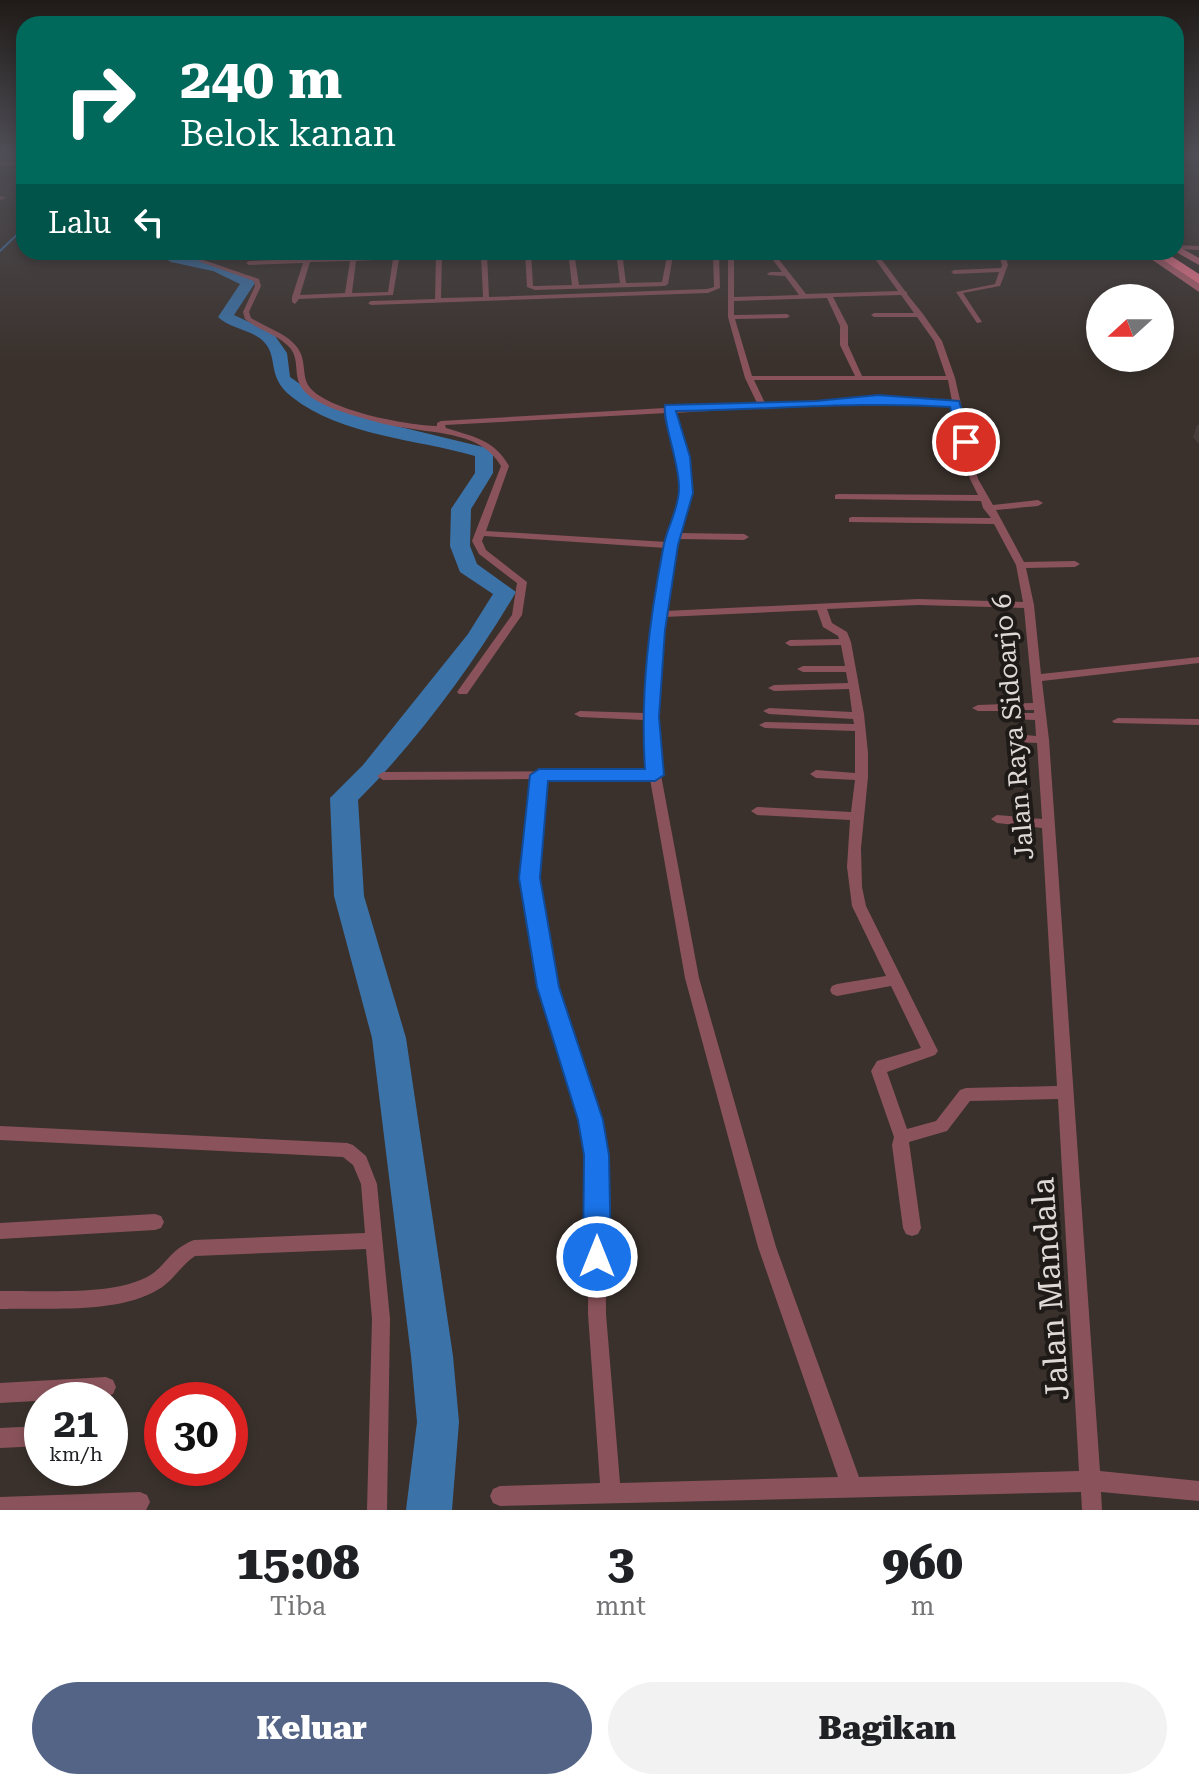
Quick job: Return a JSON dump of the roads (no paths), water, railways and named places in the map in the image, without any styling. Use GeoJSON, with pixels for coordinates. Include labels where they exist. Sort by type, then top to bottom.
{"type":"FeatureCollection","features":[{"type":"Feature","properties":{"kind":"highway"},"geometry":{"type":"LineString","coordinates":[[1174,260],[1198,271]]}},
{"type":"Feature","properties":{"kind":"highway"},"geometry":{"type":"LineString","coordinates":[[1180,260],[1198,271]]}},
{"type":"Feature","properties":{"kind":"street"},"geometry":{"type":"LineString","coordinates":[[1184,256],[1198,271]]}},
{"type":"Feature","properties":{"kind":"street"},"geometry":{"type":"LineString","coordinates":[[249,263],[290,261],[306,264],[344,260]]}},
{"type":"Feature","properties":{"kind":"street"},"geometry":{"type":"LineString","coordinates":[[348,295],[353,260]]}},
{"type":"Feature","properties":{"kind":"street"},"geometry":{"type":"LineString","coordinates":[[391,294],[396,260]]}},
{"type":"Feature","properties":{"kind":"street"},"geometry":{"type":"LineString","coordinates":[[438,297],[439,260]]}},
{"type":"Feature","properties":{"kind":"street"},"geometry":{"type":"LineString","coordinates":[[481,303],[484,260]]}},
{"type":"Feature","properties":{"kind":"street"},"geometry":{"type":"LineString","coordinates":[[529,260],[531,287],[667,283],[669,260]]}},
{"type":"Feature","properties":{"kind":"street"},"geometry":{"type":"LineString","coordinates":[[572,260],[576,287]]}},
{"type":"Feature","properties":{"kind":"street"},"geometry":{"type":"LineString","coordinates":[[620,260],[623,285]]}},
{"type":"Feature","properties":{"kind":"street"},"geometry":{"type":"LineString","coordinates":[[306,264],[295,300],[391,294],[509,303],[713,290],[717,288],[719,260]]}},
{"type":"Feature","properties":{"kind":"street"},"geometry":{"type":"LineString","coordinates":[[729,260],[731,317],[749,378],[762,405]]}},
{"type":"Feature","properties":{"kind":"street"},"geometry":{"type":"LineString","coordinates":[[776,260],[804,296]]}},
{"type":"Feature","properties":{"kind":"street","name":"Jalan Raya Sidoarjo 6"},"geometry":{"type":"LineString","coordinates":[[879,260],[938,341],[951,378],[955,404],[982,498],[1021,565],[1029,605],[1044,748],[1064,1092]]}},
{"type":"Feature","properties":{"kind":"street"},"geometry":{"type":"LineString","coordinates":[[979,322],[959,292],[998,285],[1005,260]]}},
{"type":"Feature","properties":{"kind":"street"},"geometry":{"type":"LineString","coordinates":[[1157,260],[1199,289]]}},
{"type":"Feature","properties":{"kind":"street"},"geometry":{"type":"LineString","coordinates":[[201,261],[257,280],[258,286],[246,312],[248,319],[293,346],[302,358],[303,384],[317,398],[408,428],[878,399],[955,404]]}},
{"type":"Feature","properties":{"kind":"street"},"geometry":{"type":"LineString","coordinates":[[954,272],[1003,270]]}},
{"type":"Feature","properties":{"kind":"street"},"geometry":{"type":"LineString","coordinates":[[770,274],[787,274]]}},
{"type":"Feature","properties":{"kind":"street"},"geometry":{"type":"LineString","coordinates":[[730,299],[905,293]]}},
{"type":"Feature","properties":{"kind":"street"},"geometry":{"type":"LineString","coordinates":[[829,296],[844,326],[844,345],[859,377]]}},
{"type":"Feature","properties":{"kind":"street"},"geometry":{"type":"LineString","coordinates":[[371,303],[438,297]]}},
{"type":"Feature","properties":{"kind":"street"},"geometry":{"type":"LineString","coordinates":[[874,315],[921,315]]}},
{"type":"Feature","properties":{"kind":"street"},"geometry":{"type":"LineString","coordinates":[[731,317],[787,316]]}},
{"type":"Feature","properties":{"kind":"street"},"geometry":{"type":"LineString","coordinates":[[749,378],[951,378]]}},
{"type":"Feature","properties":{"kind":"street"},"geometry":{"type":"LineString","coordinates":[[670,411],[687,471],[686,493],[672,540],[660,614],[650,717],[655,775],[701,1008],[767,1247],[852,1487]]}},
{"type":"Feature","properties":{"kind":"street"},"geometry":{"type":"LineString","coordinates":[[441,426],[493,448],[505,466],[477,541],[482,552],[516,574],[523,590],[517,615],[463,692]]}},
{"type":"Feature","properties":{"kind":"street"},"geometry":{"type":"LineString","coordinates":[[838,497],[982,498]]}},
{"type":"Feature","properties":{"kind":"street"},"geometry":{"type":"LineString","coordinates":[[988,508],[1038,503]]}},
{"type":"Feature","properties":{"kind":"street"},"geometry":{"type":"LineString","coordinates":[[852,520],[997,521]]}},
{"type":"Feature","properties":{"kind":"street"},"geometry":{"type":"LineString","coordinates":[[480,533],[672,540],[744,537]]}},
{"type":"Feature","properties":{"kind":"street"},"geometry":{"type":"LineString","coordinates":[[1021,565],[1075,564]]}},
{"type":"Feature","properties":{"kind":"street"},"geometry":{"type":"LineString","coordinates":[[660,614],[822,609],[918,602],[1029,605]]}},
{"type":"Feature","properties":{"kind":"street"},"geometry":{"type":"LineString","coordinates":[[822,609],[827,625],[843,634],[846,642],[859,722],[862,777],[852,860],[854,886],[859,906],[930,1051],[880,1067],[902,1137],[900,1145],[912,1228]]}},
{"type":"Feature","properties":{"kind":"street"},"geometry":{"type":"LineString","coordinates":[[790,643],[846,642]]}},
{"type":"Feature","properties":{"kind":"street"},"geometry":{"type":"LineString","coordinates":[[1037,678],[1199,660]]}},
{"type":"Feature","properties":{"kind":"street"},"geometry":{"type":"LineString","coordinates":[[803,669],[850,669]]}},
{"type":"Feature","properties":{"kind":"street"},"geometry":{"type":"LineString","coordinates":[[774,688],[853,686]]}},
{"type":"Feature","properties":{"kind":"street"},"geometry":{"type":"LineString","coordinates":[[978,708],[1006,707],[1013,717],[1039,711]]}},
{"type":"Feature","properties":{"kind":"street"},"geometry":{"type":"LineString","coordinates":[[769,711],[859,722]]}},
{"type":"Feature","properties":{"kind":"street"},"geometry":{"type":"LineString","coordinates":[[580,714],[650,717]]}},
{"type":"Feature","properties":{"kind":"street"},"geometry":{"type":"LineString","coordinates":[[1118,721],[1199,722]]}},
{"type":"Feature","properties":{"kind":"street"},"geometry":{"type":"LineString","coordinates":[[765,725],[859,722]]}},
{"type":"Feature","properties":{"kind":"street"},"geometry":{"type":"LineString","coordinates":[[1016,739],[1044,748]]}},
{"type":"Feature","properties":{"kind":"street"},"geometry":{"type":"LineString","coordinates":[[816,774],[862,777]]}},
{"type":"Feature","properties":{"kind":"street"},"geometry":{"type":"LineString","coordinates":[[539,775],[530,878],[548,987],[591,1120],[597,1155],[597,1314],[611,1494]]}},
{"type":"Feature","properties":{"kind":"street"},"geometry":{"type":"LineString","coordinates":[[383,776],[655,775]]}},
{"type":"Feature","properties":{"kind":"street"},"geometry":{"type":"LineString","coordinates":[[757,811],[858,816]]}},
{"type":"Feature","properties":{"kind":"street"},"geometry":{"type":"LineString","coordinates":[[997,819],[1047,824]]}},
{"type":"Feature","properties":{"kind":"street"},"geometry":{"type":"LineString","coordinates":[[837,990],[895,980]]}},
{"type":"Feature","properties":{"kind":"street"},"geometry":{"type":"LineString","coordinates":[[902,1137],[941,1126],[966,1095],[1064,1092]]}},
{"type":"Feature","properties":{"kind":"street","name":"Jalan Mandala"},"geometry":{"type":"LineString","coordinates":[[1064,1092],[1093,1481],[1092,1510]]}},
{"type":"Feature","properties":{"kind":"street"},"geometry":{"type":"LineString","coordinates":[[0,1133],[347,1150],[360,1161],[369,1184],[381,1319],[377,1510]]}},
{"type":"Feature","properties":{"kind":"street"},"geometry":{"type":"LineString","coordinates":[[0,1231],[155,1222]]}},
{"type":"Feature","properties":{"kind":"street"},"geometry":{"type":"LineString","coordinates":[[0,1300],[135,1290],[161,1278],[180,1253],[194,1248],[373,1241]]}},
{"type":"Feature","properties":{"kind":"street"},"geometry":{"type":"LineString","coordinates":[[0,1393],[24,1392]]}},
{"type":"Feature","properties":{"kind":"street"},"geometry":{"type":"LineString","coordinates":[[0,1438],[24,1437]]}},
{"type":"Feature","properties":{"kind":"street"},"geometry":{"type":"LineString","coordinates":[[500,1496],[1093,1481],[1199,1491]]}},
{"type":"Feature","properties":{"kind":"street"},"geometry":{"type":"LineString","coordinates":[[0,1507],[140,1502]]}},
{"type":"Feature","properties":{"kind":"waterway"},"geometry":{"type":"LineString","coordinates":[[0,251],[16,236]]}},
{"type":"Feature","properties":{"kind":"waterway"},"geometry":{"type":"LineString","coordinates":[[181,260],[217,268],[248,283],[225,317],[259,331],[274,344],[279,353],[282,378],[299,394],[347,418],[484,453],[484,473],[461,509],[460,546],[468,567],[505,592],[478,637],[372,771],[344,798],[349,896],[389,1038],[432,1356],[438,1422],[429,1510]]}}]}
